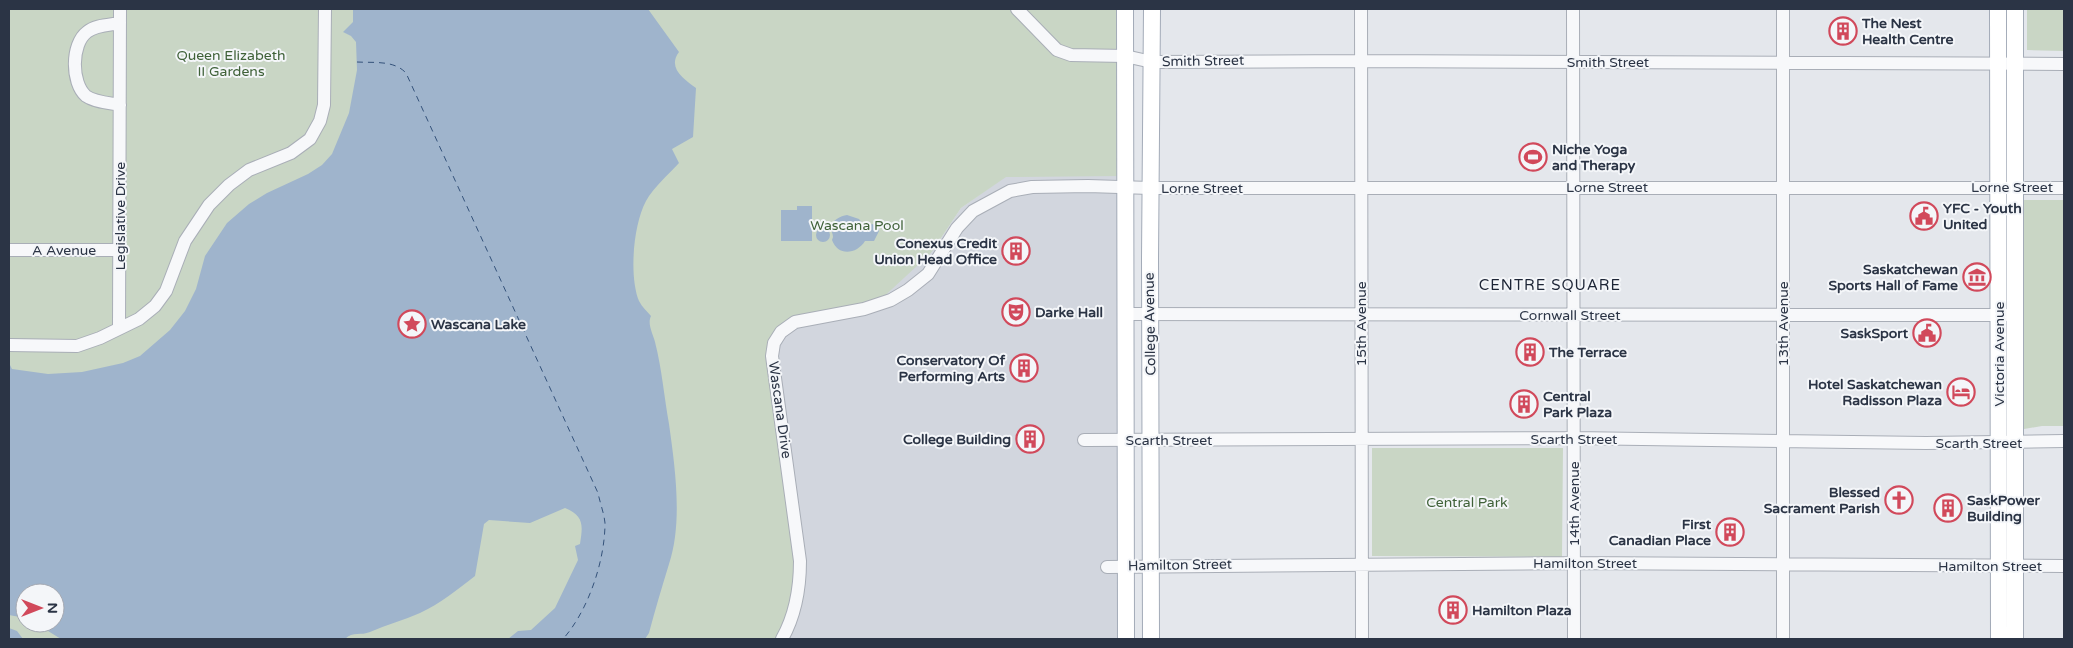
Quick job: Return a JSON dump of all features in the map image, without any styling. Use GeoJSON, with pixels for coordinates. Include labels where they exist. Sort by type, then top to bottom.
{"type":"FeatureCollection","features":[{"type":"Feature","properties":{"kind":"main road","name":"College Avenue"},"geometry":{"type":"LineString","coordinates":[[1125,9],[1126,639]]}},
{"type":"Feature","properties":{"kind":"main road","name":"College Avenue"},"geometry":{"type":"LineString","coordinates":[[1151,639],[1149,566],[1152,9]]}},
{"type":"Feature","properties":{"kind":"main road","name":"Victoria Avenue"},"geometry":{"type":"LineString","coordinates":[[1998,9],[1998,187],[2007,315]]}},
{"type":"Feature","properties":{"kind":"main road","name":"Victoria Avenue"},"geometry":{"type":"LineString","coordinates":[[2015,9],[2015,187],[2007,315],[2007,567],[2015,639]]}},
{"type":"Feature","properties":{"kind":"main road","name":"Victoria Avenue"},"geometry":{"type":"LineString","coordinates":[[1999,639],[2007,567]]}},
{"type":"Feature","properties":{"kind":"street","name":"Legislative Drive"},"geometry":{"type":"LineString","coordinates":[[119,328],[120,9]]}},
{"type":"Feature","properties":{"kind":"street"},"geometry":{"type":"LineString","coordinates":[[9,345],[77,346],[139,319],[155,306],[166,291],[185,242],[209,205],[229,185],[249,170],[291,153],[310,139],[320,121],[324,105],[325,9]]}},
{"type":"Feature","properties":{"kind":"street","name":"Smith Street"},"geometry":{"type":"LineString","coordinates":[[1017,9],[1057,50],[1071,55],[1126,56],[1152,62],[2064,64]]}},
{"type":"Feature","properties":{"kind":"street","name":"15th Avenue"},"geometry":{"type":"LineString","coordinates":[[1361,9],[1362,639]]}},
{"type":"Feature","properties":{"kind":"street","name":"14th Avenue"},"geometry":{"type":"LineString","coordinates":[[1573,9],[1574,639]]}},
{"type":"Feature","properties":{"kind":"street","name":"13th Avenue"},"geometry":{"type":"LineString","coordinates":[[1783,9],[1783,639]]}},
{"type":"Feature","properties":{"kind":"street"},"geometry":{"type":"LineString","coordinates":[[120,22],[92,28],[84,33],[79,41],[76,62],[76,77],[81,89],[87,96],[120,105]]}},
{"type":"Feature","properties":{"kind":"street","name":"Wascana Drive"},"geometry":{"type":"LineString","coordinates":[[782,639],[796,609],[800,584],[800,561],[772,356],[774,343],[781,332],[801,319],[864,309],[891,300],[908,290],[928,274],[957,228],[973,211],[1010,191],[1032,187],[1126,186],[1150,188]]}},
{"type":"Feature","properties":{"kind":"street","name":"Lorne Street"},"geometry":{"type":"LineString","coordinates":[[1150,188],[2064,188]]}},
{"type":"Feature","properties":{"kind":"street","name":"A Avenue"},"geometry":{"type":"LineString","coordinates":[[9,250],[120,250]]}},
{"type":"Feature","properties":{"kind":"street","name":"Cornwall Street"},"geometry":{"type":"LineString","coordinates":[[1126,314],[2007,315]]}},
{"type":"Feature","properties":{"kind":"street","name":"Scarth Street"},"geometry":{"type":"LineString","coordinates":[[1084,440],[1574,438],[1783,442],[2007,443],[2064,441]]}},
{"type":"Feature","properties":{"kind":"street","name":"Hamilton Street"},"geometry":{"type":"LineString","coordinates":[[1107,567],[1574,563],[2064,566]]}},
{"type":"Feature","properties":{"kind":"shaded area"},"geometry":{"type":"Polygon","coordinates":[[[1006,176],[1121,176],[1120,639],[786,639],[774,358],[784,334],[931,253],[961,208],[1006,176]]]}},
{"type":"Feature","properties":{"kind":"green space"},"geometry":{"type":"Polygon","coordinates":[[[9,9],[1119,9],[1121,176],[1006,177],[961,208],[931,253],[865,314],[807,323],[784,334],[774,358],[801,537],[786,639],[9,639],[9,9]]]}},
{"type":"Feature","properties":{"kind":"green space"},"geometry":{"type":"Polygon","coordinates":[[[2027,9],[2064,9],[2064,51],[2027,50],[2027,9]]]}},
{"type":"Feature","properties":{"kind":"green space"},"geometry":{"type":"Polygon","coordinates":[[[2024,200],[2064,200],[2064,426],[2042,426],[2024,429],[2024,200]]]}},
{"type":"Feature","properties":{"kind":"green space","name":"Central Park"},"geometry":{"type":"Polygon","coordinates":[[[1372,448],[1563,448],[1562,557],[1372,556],[1372,448]]]}},
{"type":"Feature","properties":{"kind":"water","name":"Wascana Lake"},"geometry":{"type":"Polygon","coordinates":[[[353,9],[648,9],[679,52],[675,63],[676,68],[682,77],[696,88],[693,137],[672,149],[679,163],[657,186],[646,201],[635,237],[633,265],[639,301],[651,316],[650,326],[659,362],[671,441],[677,513],[673,548],[649,633],[645,639],[508,639],[518,631],[531,630],[555,608],[578,560],[575,546],[580,544],[581,522],[576,514],[565,508],[530,523],[489,520],[484,524],[475,576],[442,601],[420,613],[367,633],[351,635],[345,639],[61,639],[51,633],[65,633],[65,583],[15,583],[15,616],[9,615],[9,363],[12,369],[48,374],[82,372],[123,363],[140,356],[170,330],[185,311],[196,289],[205,256],[227,223],[249,204],[267,193],[308,174],[322,165],[332,154],[349,113],[357,70],[356,42],[351,36],[343,32],[353,22],[353,9]]]}},
{"type":"Feature","properties":{"kind":"water"},"geometry":{"type":"Polygon","coordinates":[[[797,206],[812,206],[812,241],[781,241],[781,210],[797,210],[797,206]]]}},
{"type":"Feature","properties":{"kind":"water"},"geometry":{"type":"Polygon","coordinates":[[[847,215],[859,219],[866,228],[872,224],[878,226],[879,231],[874,241],[865,241],[853,251],[848,252],[839,249],[832,240],[831,225],[837,219],[847,215]]]}},
{"type":"Feature","properties":{"kind":"water"},"geometry":{"type":"Polygon","coordinates":[[[820,228],[826,228],[830,235],[826,242],[820,242],[816,238],[816,232],[820,228]]]}},
{"type":"Feature","properties":{"kind":"water"},"geometry":{"type":"Polygon","coordinates":[[[9,628],[15,630],[15,633],[18,633],[23,639],[9,639],[9,628]]]}},
{"type":"Feature","properties":{"kind":"ferry route"},"geometry":{"type":"LineString","coordinates":[[357,62],[390,64],[406,73],[598,493],[605,523],[602,553],[587,600],[572,628],[563,639]]}},
{"type":"Feature","properties":{"kind":"place","name":"The Nest Health Centre"},"geometry":{"type":"Point","coordinates":[1843,31]}},
{"type":"Feature","properties":{"kind":"place","name":"Niche Yoga and Therapy"},"geometry":{"type":"Point","coordinates":[1533,157]}},
{"type":"Feature","properties":{"kind":"place","name":"YFC - Youth United"},"geometry":{"type":"Point","coordinates":[1924,216]}},
{"type":"Feature","properties":{"kind":"place","name":"Conexus Credit Union Head Office"},"geometry":{"type":"Point","coordinates":[1016,251]}},
{"type":"Feature","properties":{"kind":"place","name":"Saskatchewan Sports Hall of Fame"},"geometry":{"type":"Point","coordinates":[1977,277]}},
{"type":"Feature","properties":{"kind":"place","name":"Darke Hall"},"geometry":{"type":"Point","coordinates":[1016,312]}},
{"type":"Feature","properties":{"kind":"place","name":"Wascana Lake"},"geometry":{"type":"Point","coordinates":[412,324]}},
{"type":"Feature","properties":{"kind":"place","name":"SaskSport"},"geometry":{"type":"Point","coordinates":[1927,333]}},
{"type":"Feature","properties":{"kind":"place","name":"The Terrace"},"geometry":{"type":"Point","coordinates":[1530,352]}},
{"type":"Feature","properties":{"kind":"place","name":"Conservatory Of Performing Arts"},"geometry":{"type":"Point","coordinates":[1024,368]}},
{"type":"Feature","properties":{"kind":"place","name":"Hotel Saskatchewan Radisson Plaza"},"geometry":{"type":"Point","coordinates":[1961,392]}},
{"type":"Feature","properties":{"kind":"place","name":"Central Park Plaza"},"geometry":{"type":"Point","coordinates":[1524,404]}},
{"type":"Feature","properties":{"kind":"place","name":"College Building"},"geometry":{"type":"Point","coordinates":[1030,439]}},
{"type":"Feature","properties":{"kind":"place","name":"Blessed Sacrament Parish"},"geometry":{"type":"Point","coordinates":[1899,500]}},
{"type":"Feature","properties":{"kind":"place","name":"SaskPower Building"},"geometry":{"type":"Point","coordinates":[1948,508]}},
{"type":"Feature","properties":{"kind":"place","name":"First Canadian Place"},"geometry":{"type":"Point","coordinates":[1730,532]}},
{"type":"Feature","properties":{"kind":"place","name":"Hamilton Plaza"},"geometry":{"type":"Point","coordinates":[1453,610]}},
{"type":"Feature","properties":{"kind":"district","name":"CENTRE SQUARE"},"geometry":{"type":"Point","coordinates":[1550,285]}},
{"type":"Feature","properties":{"kind":"park label","name":"Queen Elizabeth II Gardens"},"geometry":{"type":"Point","coordinates":[231,64]}},
{"type":"Feature","properties":{"kind":"park label","name":"Wascana Pool"},"geometry":{"type":"Point","coordinates":[857,225]}}]}
